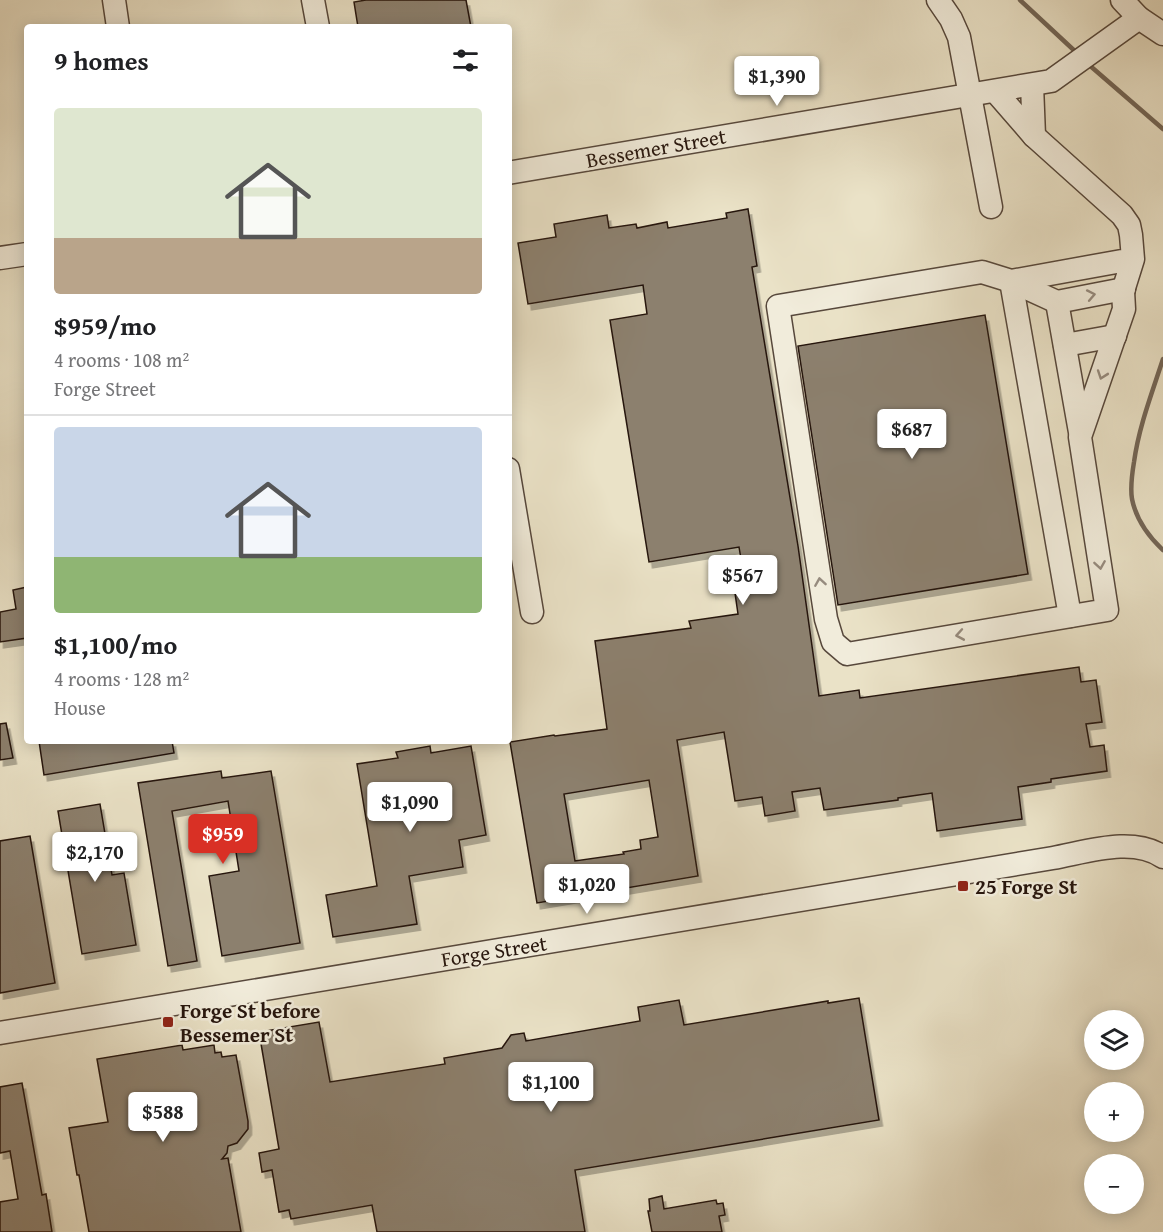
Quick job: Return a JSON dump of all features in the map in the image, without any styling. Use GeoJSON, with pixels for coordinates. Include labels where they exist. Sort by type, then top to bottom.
{"type":"FeatureCollection","features":[{"type":"Feature","properties":{"kind":"street"},"geometry":{"type":"LineString","coordinates":[[114,0],[118,24]]}},
{"type":"Feature","properties":{"kind":"street"},"geometry":{"type":"LineString","coordinates":[[313,0],[317,24]]}},
{"type":"Feature","properties":{"kind":"street"},"geometry":{"type":"LineString","coordinates":[[938,0],[951,19],[959,37],[991,207]]}},
{"type":"Feature","properties":{"kind":"street"},"geometry":{"type":"LineString","coordinates":[[1122,0],[1139,18],[1163,34]]}},
{"type":"Feature","properties":{"kind":"street"},"geometry":{"type":"LineString","coordinates":[[1034,136],[1042,83],[1070,69],[1139,18]]}},
{"type":"Feature","properties":{"kind":"street","name":"Bessemer Street"},"geometry":{"type":"LineString","coordinates":[[512,172],[1042,83]]}},
{"type":"Feature","properties":{"kind":"street"},"geometry":{"type":"LineString","coordinates":[[995,91],[1034,136],[1122,215],[1129,225],[1133,259],[1124,289],[1124,309],[1080,437]]}},
{"type":"Feature","properties":{"kind":"street"},"geometry":{"type":"LineString","coordinates":[[0,258],[24,254]]}},
{"type":"Feature","properties":{"kind":"street"},"geometry":{"type":"LineString","coordinates":[[1011,281],[1133,259]]}},
{"type":"Feature","properties":{"kind":"street"},"geometry":{"type":"LineString","coordinates":[[1057,302],[1107,610],[847,654],[833,642],[826,619],[778,306],[982,272],[1011,281],[1057,302],[1124,289]]}},
{"type":"Feature","properties":{"kind":"street"},"geometry":{"type":"LineString","coordinates":[[1011,281],[1070,616]]}},
{"type":"Feature","properties":{"kind":"street"},"geometry":{"type":"LineString","coordinates":[[1065,345],[1115,336]]}},
{"type":"Feature","properties":{"kind":"street"},"geometry":{"type":"LineString","coordinates":[[512,493],[532,612]]}},
{"type":"Feature","properties":{"kind":"street","name":"Forge Street"},"geometry":{"type":"LineString","coordinates":[[0,1034],[1113,847],[1135,846],[1153,851],[1163,857]]}},
{"type":"Feature","properties":{"kind":"building"},"geometry":{"type":"Polygon","coordinates":[[[466,0],[470,24],[358,24],[354,2],[466,0]]]}},
{"type":"Feature","properties":{"kind":"building"},"geometry":{"type":"Polygon","coordinates":[[[748,209],[757,266],[752,267],[798,546],[819,696],[859,690],[860,698],[1079,667],[1081,682],[1096,680],[1102,722],[1086,724],[1090,747],[1104,745],[1107,771],[1051,779],[1051,782],[1018,787],[1022,819],[937,831],[932,793],[824,810],[820,788],[792,792],[795,811],[765,816],[762,797],[735,801],[724,732],[677,740],[698,876],[537,903],[510,744],[512,742],[554,735],[607,729],[595,641],[691,628],[689,621],[738,614],[732,572],[743,571],[739,547],[649,562],[610,320],[647,314],[643,285],[528,304],[518,243],[556,237],[554,224],[607,215],[609,228],[636,224],[637,228],[667,222],[668,228],[727,218],[726,213],[748,209]],[[649,780],[564,794],[575,861],[624,854],[623,852],[641,849],[640,840],[658,837],[649,780]]]}},
{"type":"Feature","properties":{"kind":"building"},"geometry":{"type":"Polygon","coordinates":[[[985,315],[1028,574],[838,605],[798,346],[985,315]]]}},
{"type":"Feature","properties":{"kind":"building"},"geometry":{"type":"Polygon","coordinates":[[[24,588],[24,638],[0,642],[0,612],[16,609],[13,590],[24,588]]]}},
{"type":"Feature","properties":{"kind":"building"},"geometry":{"type":"Polygon","coordinates":[[[6,723],[13,758],[0,760],[0,724],[6,723]]]}},
{"type":"Feature","properties":{"kind":"building"},"geometry":{"type":"Polygon","coordinates":[[[39,744],[172,744],[174,753],[44,775],[39,744]]]}},
{"type":"Feature","properties":{"kind":"building"},"geometry":{"type":"Polygon","coordinates":[[[430,746],[431,753],[471,746],[486,835],[459,840],[463,867],[409,876],[417,924],[333,937],[326,895],[377,886],[357,764],[398,758],[396,752],[430,746]]]}},
{"type":"Feature","properties":{"kind":"building"},"geometry":{"type":"Polygon","coordinates":[[[221,771],[222,778],[271,771],[300,943],[222,956],[209,876],[239,871],[228,801],[172,811],[197,961],[168,966],[138,783],[221,771]]]}},
{"type":"Feature","properties":{"kind":"building"},"geometry":{"type":"Polygon","coordinates":[[[100,804],[112,875],[124,873],[136,945],[82,954],[58,811],[100,804]]]}},
{"type":"Feature","properties":{"kind":"building"},"geometry":{"type":"Polygon","coordinates":[[[30,836],[55,983],[0,993],[0,841],[30,836]]]}},
{"type":"Feature","properties":{"kind":"building"},"geometry":{"type":"Polygon","coordinates":[[[859,998],[879,1120],[575,1170],[585,1232],[377,1232],[372,1205],[291,1219],[289,1210],[279,1212],[272,1170],[262,1172],[259,1153],[279,1149],[259,1032],[319,1022],[330,1082],[445,1064],[444,1058],[502,1048],[511,1035],[524,1033],[526,1041],[640,1021],[638,1007],[679,1000],[684,1025],[859,998]]]}},
{"type":"Feature","properties":{"kind":"building"},"geometry":{"type":"Polygon","coordinates":[[[182,1045],[183,1050],[214,1045],[215,1053],[221,1052],[222,1057],[236,1055],[248,1129],[237,1143],[228,1146],[227,1153],[222,1159],[228,1158],[241,1232],[89,1232],[69,1128],[108,1122],[97,1059],[182,1045]]]}},
{"type":"Feature","properties":{"kind":"building"},"geometry":{"type":"Polygon","coordinates":[[[22,1083],[42,1195],[46,1194],[52,1232],[0,1232],[0,1202],[18,1199],[10,1151],[0,1153],[0,1087],[22,1083]]]}},
{"type":"Feature","properties":{"kind":"building"},"geometry":{"type":"Polygon","coordinates":[[[662,1196],[664,1209],[716,1200],[717,1204],[723,1203],[725,1215],[719,1216],[722,1232],[652,1232],[648,1211],[650,1211],[649,1199],[662,1196]]]}},
{"type":"Feature","properties":{"kind":"waterway"},"geometry":{"type":"LineString","coordinates":[[1020,0],[1078,54]]}},
{"type":"Feature","properties":{"kind":"waterway"},"geometry":{"type":"LineString","coordinates":[[1088,64],[1163,129]]}},
{"type":"Feature","properties":{"kind":"waterway"},"geometry":{"type":"LineString","coordinates":[[1163,359],[1139,436],[1131,490],[1140,520],[1152,539],[1163,550]]}},
{"type":"Feature","properties":{"kind":"place","name":"25 Forge St"},"geometry":{"type":"Point","coordinates":[963,886]}},
{"type":"Feature","properties":{"kind":"place","name":"Forge St before Bessemer St"},"geometry":{"type":"Point","coordinates":[168,1022]}}]}
